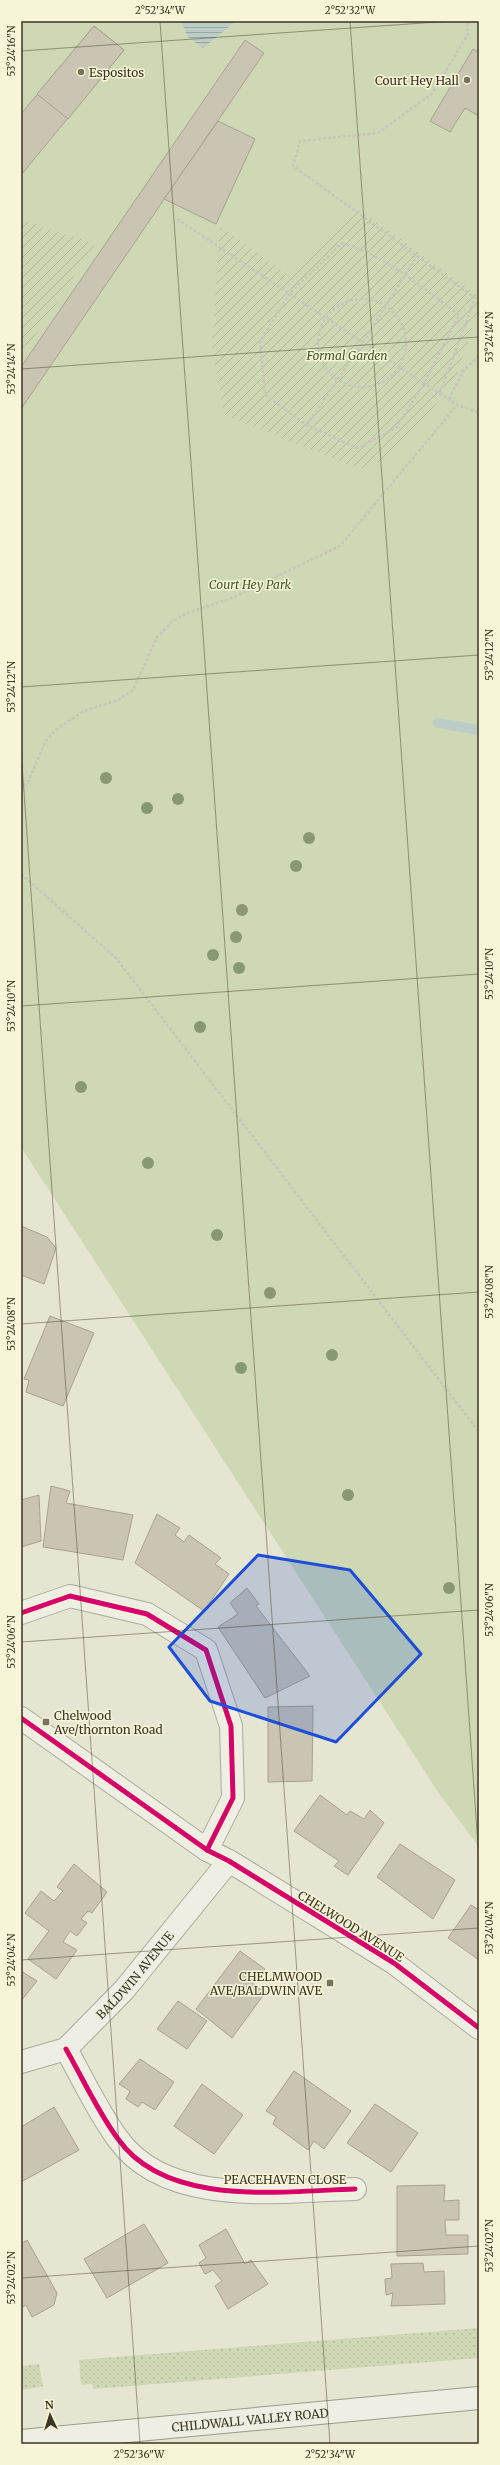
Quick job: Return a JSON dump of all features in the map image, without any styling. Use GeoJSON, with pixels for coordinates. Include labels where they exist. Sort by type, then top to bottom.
{"type":"FeatureCollection","features":[{"type":"Feature","properties":{"kind":"street"},"geometry":{"type":"LineString","coordinates":[[21,1613],[70,1596],[147,1614],[206,1650],[231,1726],[233,1798],[207,1850]]}},
{"type":"Feature","properties":{"kind":"street","name":"CHELWOOD AVENUE"},"geometry":{"type":"LineString","coordinates":[[21,1718],[207,1850],[229,1861],[394,1963],[479,2028]]}},
{"type":"Feature","properties":{"kind":"street","name":"BALDWIN AVENUE"},"geometry":{"type":"LineString","coordinates":[[21,2062],[66,2049],[124,1990],[229,1861]]}},
{"type":"Feature","properties":{"kind":"street","name":"PEACEHAVEN CLOSE"},"geometry":{"type":"LineString","coordinates":[[66,2049],[118,2140],[134,2157],[156,2173],[190,2185],[218,2190],[251,2192],[355,2189]]}},
{"type":"Feature","properties":{"kind":"street","name":"CHILDWALL VALLEY ROAD"},"geometry":{"type":"LineString","coordinates":[[21,2441],[479,2398]]}},
{"type":"Feature","properties":{"kind":"path"},"geometry":{"type":"LineString","coordinates":[[440,393],[475,298],[293,166],[300,141],[378,134],[432,94],[468,34],[467,21]]}},
{"type":"Feature","properties":{"kind":"path"},"geometry":{"type":"LineString","coordinates":[[177,219],[457,405],[479,413]]}},
{"type":"Feature","properties":{"kind":"path"},"geometry":{"type":"LineString","coordinates":[[342,243],[353,246],[406,275],[459,315],[424,383],[396,428],[357,448],[307,425],[265,394],[260,342],[290,293],[342,243]]}},
{"type":"Feature","properties":{"kind":"path"},"geometry":{"type":"LineString","coordinates":[[307,425],[364,342],[417,256]]}},
{"type":"Feature","properties":{"kind":"path"},"geometry":{"type":"LineString","coordinates":[[361,298],[374,300],[386,305],[397,315],[404,326],[407,340],[405,354],[400,367],[390,377],[378,384],[365,388],[351,386],[338,380],[327,371],[319,351],[319,330],[325,317],[335,307],[347,301],[361,298]]}},
{"type":"Feature","properties":{"kind":"path"},"geometry":{"type":"LineString","coordinates":[[449,399],[463,372],[479,356]]}},
{"type":"Feature","properties":{"kind":"path"},"geometry":{"type":"LineString","coordinates":[[21,790],[29,780],[45,742],[58,728],[84,711],[118,700],[134,690],[148,654],[157,637],[172,622],[187,613],[234,597],[340,546],[457,405]]}},
{"type":"Feature","properties":{"kind":"path"},"geometry":{"type":"LineString","coordinates":[[21,874],[116,958],[479,1432]]}},
{"type":"Feature","properties":{"kind":"highlighted area"},"geometry":{"type":"Polygon","coordinates":[[[258,1555],[350,1570],[421,1654],[336,1742],[210,1701],[169,1647],[258,1555]]]}},
{"type":"Feature","properties":{"kind":"green space","name":"Court Hey Park"},"geometry":{"type":"Polygon","coordinates":[[[21,21],[479,21],[479,1847],[438,1792],[21,1147],[21,21]]]}},
{"type":"Feature","properties":{"kind":"green space","name":"Formal Garden"},"geometry":{"type":"Polygon","coordinates":[[[359,209],[479,296],[479,307],[454,383],[391,457],[360,469],[224,415],[212,347],[220,226],[288,275],[359,209]]]}},
{"type":"Feature","properties":{"kind":"green space"},"geometry":{"type":"Polygon","coordinates":[[[21,219],[95,244],[21,358],[21,219]]]}},
{"type":"Feature","properties":{"kind":"green space"},"geometry":{"type":"Polygon","coordinates":[[[479,2328],[479,2358],[93,2389],[92,2384],[81,2385],[79,2360],[479,2328]]]}},
{"type":"Feature","properties":{"kind":"green space"},"geometry":{"type":"Polygon","coordinates":[[[39,2364],[43,2386],[22,2390],[21,2398],[21,2366],[39,2364]]]}},
{"type":"Feature","properties":{"kind":"shaded area"},"geometry":{"type":"Polygon","coordinates":[[[181,21],[236,21],[203,48],[188,37],[181,21]]]}},
{"type":"Feature","properties":{"kind":"building","name":"Espositos"},"geometry":{"type":"Polygon","coordinates":[[[94,26],[124,50],[21,175],[21,114],[94,26]]]}},
{"type":"Feature","properties":{"kind":"building","name":"Espositos"},"geometry":{"type":"Polygon","coordinates":[[[94,26],[124,50],[68,119],[37,94],[94,26]]]}},
{"type":"Feature","properties":{"kind":"building"},"geometry":{"type":"Polygon","coordinates":[[[245,40],[264,53],[21,409],[21,367],[245,40]]]}},
{"type":"Feature","properties":{"kind":"building","name":"Court Hey Hall"},"geometry":{"type":"Polygon","coordinates":[[[473,49],[479,53],[479,116],[465,108],[450,132],[430,121],[473,49]]]}},
{"type":"Feature","properties":{"kind":"building"},"geometry":{"type":"Polygon","coordinates":[[[218,121],[255,139],[216,224],[164,199],[218,121]]]}},
{"type":"Feature","properties":{"kind":"building"},"geometry":{"type":"Polygon","coordinates":[[[21,1226],[47,1237],[56,1248],[44,1284],[21,1275],[21,1226]]]}},
{"type":"Feature","properties":{"kind":"building"},"geometry":{"type":"Polygon","coordinates":[[[50,1316],[94,1333],[63,1406],[26,1392],[29,1380],[24,1379],[50,1316]]]}},
{"type":"Feature","properties":{"kind":"building"},"geometry":{"type":"Polygon","coordinates":[[[51,1486],[70,1491],[66,1503],[133,1515],[123,1560],[43,1547],[51,1486]]]}},
{"type":"Feature","properties":{"kind":"building"},"geometry":{"type":"Polygon","coordinates":[[[39,1495],[41,1541],[21,1547],[21,1500],[39,1495]]]}},
{"type":"Feature","properties":{"kind":"building"},"geometry":{"type":"Polygon","coordinates":[[[157,1514],[180,1528],[175,1535],[184,1542],[189,1535],[221,1558],[215,1564],[229,1574],[204,1611],[135,1563],[157,1514]]]}},
{"type":"Feature","properties":{"kind":"building"},"geometry":{"type":"Polygon","coordinates":[[[247,1588],[259,1604],[256,1606],[310,1676],[265,1698],[218,1627],[238,1614],[230,1603],[247,1588]]]}},
{"type":"Feature","properties":{"kind":"building"},"geometry":{"type":"Polygon","coordinates":[[[313,1706],[312,1781],[268,1782],[268,1707],[313,1706]]]}},
{"type":"Feature","properties":{"kind":"building"},"geometry":{"type":"Polygon","coordinates":[[[320,1795],[347,1815],[350,1811],[364,1819],[370,1810],[384,1823],[348,1875],[334,1866],[339,1861],[294,1831],[320,1795]]]}},
{"type":"Feature","properties":{"kind":"building"},"geometry":{"type":"Polygon","coordinates":[[[400,1844],[455,1880],[433,1919],[377,1877],[400,1844]]]}},
{"type":"Feature","properties":{"kind":"building"},"geometry":{"type":"Polygon","coordinates":[[[74,1864],[107,1892],[92,1913],[88,1911],[81,1919],[87,1923],[77,1936],[70,1931],[63,1942],[77,1950],[56,1979],[28,1959],[49,1931],[25,1913],[41,1891],[54,1901],[63,1891],[57,1887],[74,1864]]]}},
{"type":"Feature","properties":{"kind":"building"},"geometry":{"type":"Polygon","coordinates":[[[471,1905],[479,1910],[479,1960],[448,1938],[471,1905]]]}},
{"type":"Feature","properties":{"kind":"building"},"geometry":{"type":"Polygon","coordinates":[[[240,1951],[265,1969],[252,1983],[265,1993],[232,2038],[196,2009],[240,1951]]]}},
{"type":"Feature","properties":{"kind":"building"},"geometry":{"type":"Polygon","coordinates":[[[21,1971],[37,1981],[21,2001],[21,1971]]]}},
{"type":"Feature","properties":{"kind":"building"},"geometry":{"type":"Polygon","coordinates":[[[178,2001],[207,2021],[187,2049],[157,2029],[178,2001]]]}},
{"type":"Feature","properties":{"kind":"building"},"geometry":{"type":"Polygon","coordinates":[[[140,2059],[174,2082],[155,2110],[142,2102],[138,2107],[126,2099],[130,2091],[119,2084],[140,2059]]]}},
{"type":"Feature","properties":{"kind":"building"},"geometry":{"type":"Polygon","coordinates":[[[294,2071],[351,2111],[324,2149],[314,2141],[308,2150],[273,2124],[276,2117],[266,2111],[294,2071]]]}},
{"type":"Feature","properties":{"kind":"building"},"geometry":{"type":"Polygon","coordinates":[[[202,2084],[243,2115],[214,2154],[174,2126],[202,2084]]]}},
{"type":"Feature","properties":{"kind":"building"},"geometry":{"type":"Polygon","coordinates":[[[375,2104],[418,2133],[391,2172],[347,2143],[375,2104]]]}},
{"type":"Feature","properties":{"kind":"building"},"geometry":{"type":"Polygon","coordinates":[[[54,2107],[79,2150],[21,2182],[21,2127],[54,2107]]]}},
{"type":"Feature","properties":{"kind":"building"},"geometry":{"type":"Polygon","coordinates":[[[445,2185],[444,2201],[459,2200],[459,2220],[445,2220],[446,2235],[468,2235],[468,2254],[397,2256],[397,2186],[445,2185]]]}},
{"type":"Feature","properties":{"kind":"building"},"geometry":{"type":"Polygon","coordinates":[[[144,2224],[168,2263],[107,2298],[84,2259],[144,2224]]]}},
{"type":"Feature","properties":{"kind":"building"},"geometry":{"type":"Polygon","coordinates":[[[226,2229],[245,2264],[251,2260],[268,2284],[228,2309],[215,2286],[222,2281],[213,2270],[205,2274],[199,2263],[206,2258],[199,2245],[226,2229]]]}},
{"type":"Feature","properties":{"kind":"building"},"geometry":{"type":"Polygon","coordinates":[[[27,2240],[57,2293],[54,2305],[32,2317],[26,2305],[21,2308],[21,2244],[27,2240]]]}},
{"type":"Feature","properties":{"kind":"building"},"geometry":{"type":"Polygon","coordinates":[[[423,2263],[424,2272],[444,2271],[445,2304],[391,2306],[393,2293],[386,2295],[385,2279],[392,2278],[391,2264],[423,2263]]]}},
{"type":"Feature","properties":{"kind":"waterway"},"geometry":{"type":"LineString","coordinates":[[438,723],[479,730]]}},
{"type":"Feature","properties":{"kind":"cycle path"},"geometry":{"type":"LineString","coordinates":[[21,1613],[70,1596],[147,1614],[206,1650],[231,1726],[233,1798],[207,1850]]}},
{"type":"Feature","properties":{"kind":"cycle path"},"geometry":{"type":"LineString","coordinates":[[21,1718],[207,1850],[229,1861],[394,1963],[479,2028]]}},
{"type":"Feature","properties":{"kind":"cycle path"},"geometry":{"type":"LineString","coordinates":[[66,2049],[97,2107],[118,2139],[139,2161],[165,2176],[195,2186],[228,2191],[294,2192],[355,2189]]}},
{"type":"Feature","properties":{"kind":"place","name":"Espositos"},"geometry":{"type":"Point","coordinates":[81,72]}},
{"type":"Feature","properties":{"kind":"place","name":"Court Hey Hall"},"geometry":{"type":"Point","coordinates":[467,80]}},
{"type":"Feature","properties":{"kind":"place","name":"Chelwood Ave/thornton Road"},"geometry":{"type":"Point","coordinates":[46,1722]}},
{"type":"Feature","properties":{"kind":"place","name":"CHELMWOOD AVE/BALDWIN AVE"},"geometry":{"type":"Point","coordinates":[330,1983]}}]}
